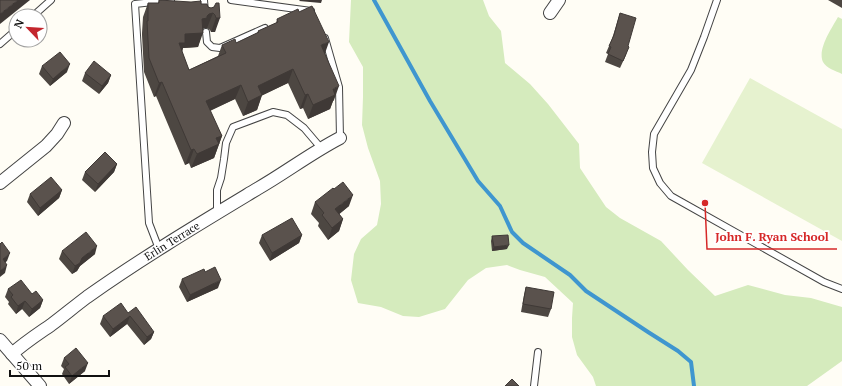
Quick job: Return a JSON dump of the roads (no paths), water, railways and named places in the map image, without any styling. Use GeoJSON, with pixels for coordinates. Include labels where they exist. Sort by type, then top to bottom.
{"type":"FeatureCollection","features":[{"type":"Feature","properties":{"kind":"street"},"geometry":{"type":"LineString","coordinates":[[550,13],[559,0]]}},
{"type":"Feature","properties":{"kind":"street"},"geometry":{"type":"LineString","coordinates":[[0,183],[46,146],[57,134],[64,123]]}},
{"type":"Feature","properties":{"kind":"street","name":"Erlin Terrace"},"geometry":{"type":"LineString","coordinates":[[12,354],[27,341],[51,325],[87,297],[218,212],[321,148],[340,138]]}},
{"type":"Feature","properties":{"kind":"street"},"geometry":{"type":"LineString","coordinates":[[0,340],[40,386]]}},
{"type":"Feature","properties":{"kind":"lane"},"geometry":{"type":"LineString","coordinates":[[42,8],[52,0]]}},
{"type":"Feature","properties":{"kind":"lane"},"geometry":{"type":"LineString","coordinates":[[160,249],[149,223],[135,4],[171,0]]}},
{"type":"Feature","properties":{"kind":"lane"},"geometry":{"type":"LineString","coordinates":[[204,0],[206,18]]}},
{"type":"Feature","properties":{"kind":"lane"},"geometry":{"type":"LineString","coordinates":[[232,0],[311,10],[315,16]]}},
{"type":"Feature","properties":{"kind":"lane"},"geometry":{"type":"LineString","coordinates":[[717,0],[690,70],[654,134],[652,152],[653,168],[660,182],[671,196],[824,282],[842,289]]}},
{"type":"Feature","properties":{"kind":"lane"},"geometry":{"type":"LineString","coordinates":[[290,16],[304,10]]}},
{"type":"Feature","properties":{"kind":"lane"},"geometry":{"type":"LineString","coordinates":[[206,32],[207,42],[212,47],[220,48],[269,26]]}},
{"type":"Feature","properties":{"kind":"lane"},"geometry":{"type":"LineString","coordinates":[[322,29],[339,86],[340,138]]}},
{"type":"Feature","properties":{"kind":"lane"},"geometry":{"type":"LineString","coordinates":[[0,44],[8,37]]}},
{"type":"Feature","properties":{"kind":"lane"},"geometry":{"type":"LineString","coordinates":[[218,212],[217,190],[226,143],[233,127],[273,112],[287,115],[304,128],[321,148]]}},
{"type":"Feature","properties":{"kind":"lane"},"geometry":{"type":"LineString","coordinates":[[534,386],[538,352]]}},
{"type":"Feature","properties":{"kind":"waterway"},"geometry":{"type":"LineString","coordinates":[[374,0],[430,101],[478,181],[500,206],[512,232],[523,243],[570,275],[586,291],[678,351],[691,362],[694,386]]}},
{"type":"Feature","properties":{"kind":"place","name":"John F. Ryan School"},"geometry":{"type":"Point","coordinates":[705,203]}}]}
